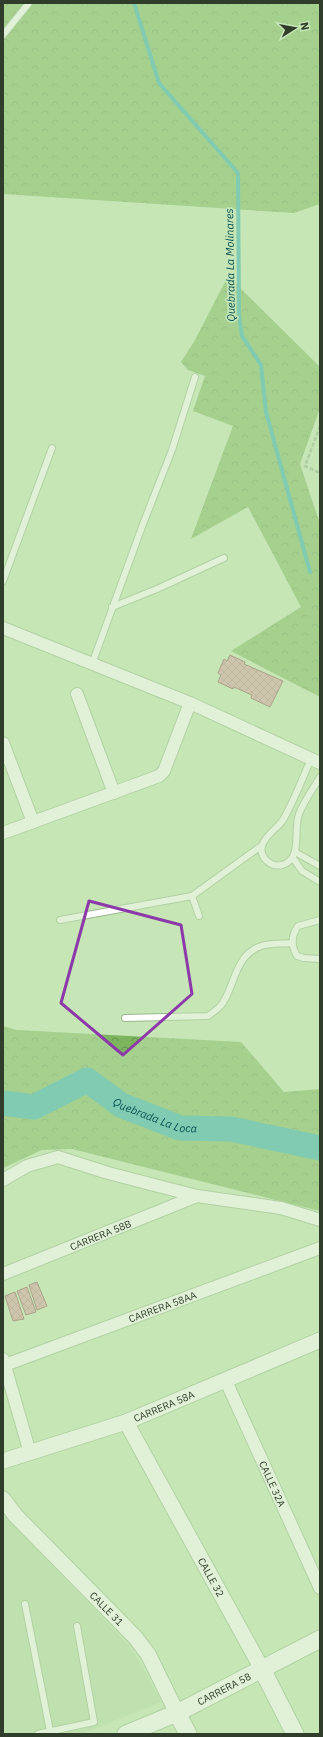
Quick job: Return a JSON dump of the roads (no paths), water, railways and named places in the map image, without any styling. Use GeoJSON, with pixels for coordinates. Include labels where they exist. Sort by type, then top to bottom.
{"type":"FeatureCollection","features":[{"type":"Feature","properties":{"kind":"main road","name":"CARRERA 58"},"geometry":{"type":"LineString","coordinates":[[126,1734],[177,1713],[320,1639]]}},
{"type":"Feature","properties":{"kind":"main road","name":"CALLE 32"},"geometry":{"type":"LineString","coordinates":[[262,1670],[295,1734]]}},
{"type":"Feature","properties":{"kind":"main road","name":"CALLE 31"},"geometry":{"type":"LineString","coordinates":[[177,1713],[188,1734]]}},
{"type":"Feature","properties":{"kind":"street"},"geometry":{"type":"LineString","coordinates":[[3,628],[190,703],[315,761]]}},
{"type":"Feature","properties":{"kind":"street"},"geometry":{"type":"LineString","coordinates":[[77,694],[114,792]]}},
{"type":"Feature","properties":{"kind":"street"},"geometry":{"type":"LineString","coordinates":[[3,833],[159,776],[164,772],[190,703]]}},
{"type":"Feature","properties":{"kind":"street"},"geometry":{"type":"LineString","coordinates":[[3,743],[34,822]]}},
{"type":"Feature","properties":{"kind":"street"},"geometry":{"type":"LineString","coordinates":[[3,1180],[27,1166],[58,1158],[108,1173],[197,1196],[281,1208],[320,1220]]}},
{"type":"Feature","properties":{"kind":"street","name":"CARRERA 58B"},"geometry":{"type":"LineString","coordinates":[[3,1274],[197,1196]]}},
{"type":"Feature","properties":{"kind":"street","name":"CARRERA 58AA"},"geometry":{"type":"LineString","coordinates":[[4,1362],[320,1248]]}},
{"type":"Feature","properties":{"kind":"street","name":"CARRERA 58A"},"geometry":{"type":"LineString","coordinates":[[3,1461],[126,1422],[320,1340]]}},
{"type":"Feature","properties":{"kind":"street"},"geometry":{"type":"LineString","coordinates":[[4,1362],[30,1453]]}},
{"type":"Feature","properties":{"kind":"street","name":"CALLE 32A"},"geometry":{"type":"LineString","coordinates":[[225,1379],[320,1588]]}},
{"type":"Feature","properties":{"kind":"street","name":"CALLE 32"},"geometry":{"type":"LineString","coordinates":[[126,1422],[262,1670]]}},
{"type":"Feature","properties":{"kind":"street","name":"CALLE 31"},"geometry":{"type":"LineString","coordinates":[[3,1499],[15,1515],[135,1637],[148,1654],[177,1713]]}},
{"type":"Feature","properties":{"kind":"lane"},"geometry":{"type":"LineString","coordinates":[[3,35],[29,3]]}},
{"type":"Feature","properties":{"kind":"lane"},"geometry":{"type":"LineString","coordinates":[[92,664],[112,607],[172,450],[195,377]]}},
{"type":"Feature","properties":{"kind":"lane"},"geometry":{"type":"LineString","coordinates":[[3,581],[52,448]]}},
{"type":"Feature","properties":{"kind":"lane"},"geometry":{"type":"LineString","coordinates":[[112,607],[157,589],[224,558]]}},
{"type":"Feature","properties":{"kind":"lane"},"geometry":{"type":"LineString","coordinates":[[315,761],[282,821],[265,838],[262,846],[262,854],[266,861],[272,865],[278,866],[287,864],[294,855],[299,815],[320,777]]}},
{"type":"Feature","properties":{"kind":"lane"},"geometry":{"type":"LineString","coordinates":[[60,920],[192,896],[262,846]]}},
{"type":"Feature","properties":{"kind":"lane"},"geometry":{"type":"LineString","coordinates":[[294,855],[320,866]]}},
{"type":"Feature","properties":{"kind":"lane"},"geometry":{"type":"LineString","coordinates":[[294,855],[302,871],[320,882]]}},
{"type":"Feature","properties":{"kind":"lane"},"geometry":{"type":"LineString","coordinates":[[192,896],[199,916]]}},
{"type":"Feature","properties":{"kind":"lane"},"geometry":{"type":"LineString","coordinates":[[320,920],[298,926],[293,936],[292,943],[297,956],[320,959]]}},
{"type":"Feature","properties":{"kind":"lane"},"geometry":{"type":"LineString","coordinates":[[125,1018],[208,1016],[222,1004],[239,964],[249,953],[262,946],[292,943]]}},
{"type":"Feature","properties":{"kind":"lane"},"geometry":{"type":"LineString","coordinates":[[25,1604],[50,1732]]}},
{"type":"Feature","properties":{"kind":"lane"},"geometry":{"type":"LineString","coordinates":[[38,1734],[94,1722],[77,1626]]}},
{"type":"Feature","properties":{"kind":"waterway","name":"Quebrada La Molinares"},"geometry":{"type":"LineString","coordinates":[[134,3],[159,83],[238,173],[239,316],[242,336],[261,365],[266,412],[310,572]]}},
{"type":"Feature","properties":{"kind":"waterway","name":"Quebrada La Loca"},"geometry":{"type":"LineString","coordinates":[[3,1103],[34,1107],[87,1080],[121,1105],[180,1128],[231,1129],[320,1148]]}}]}
